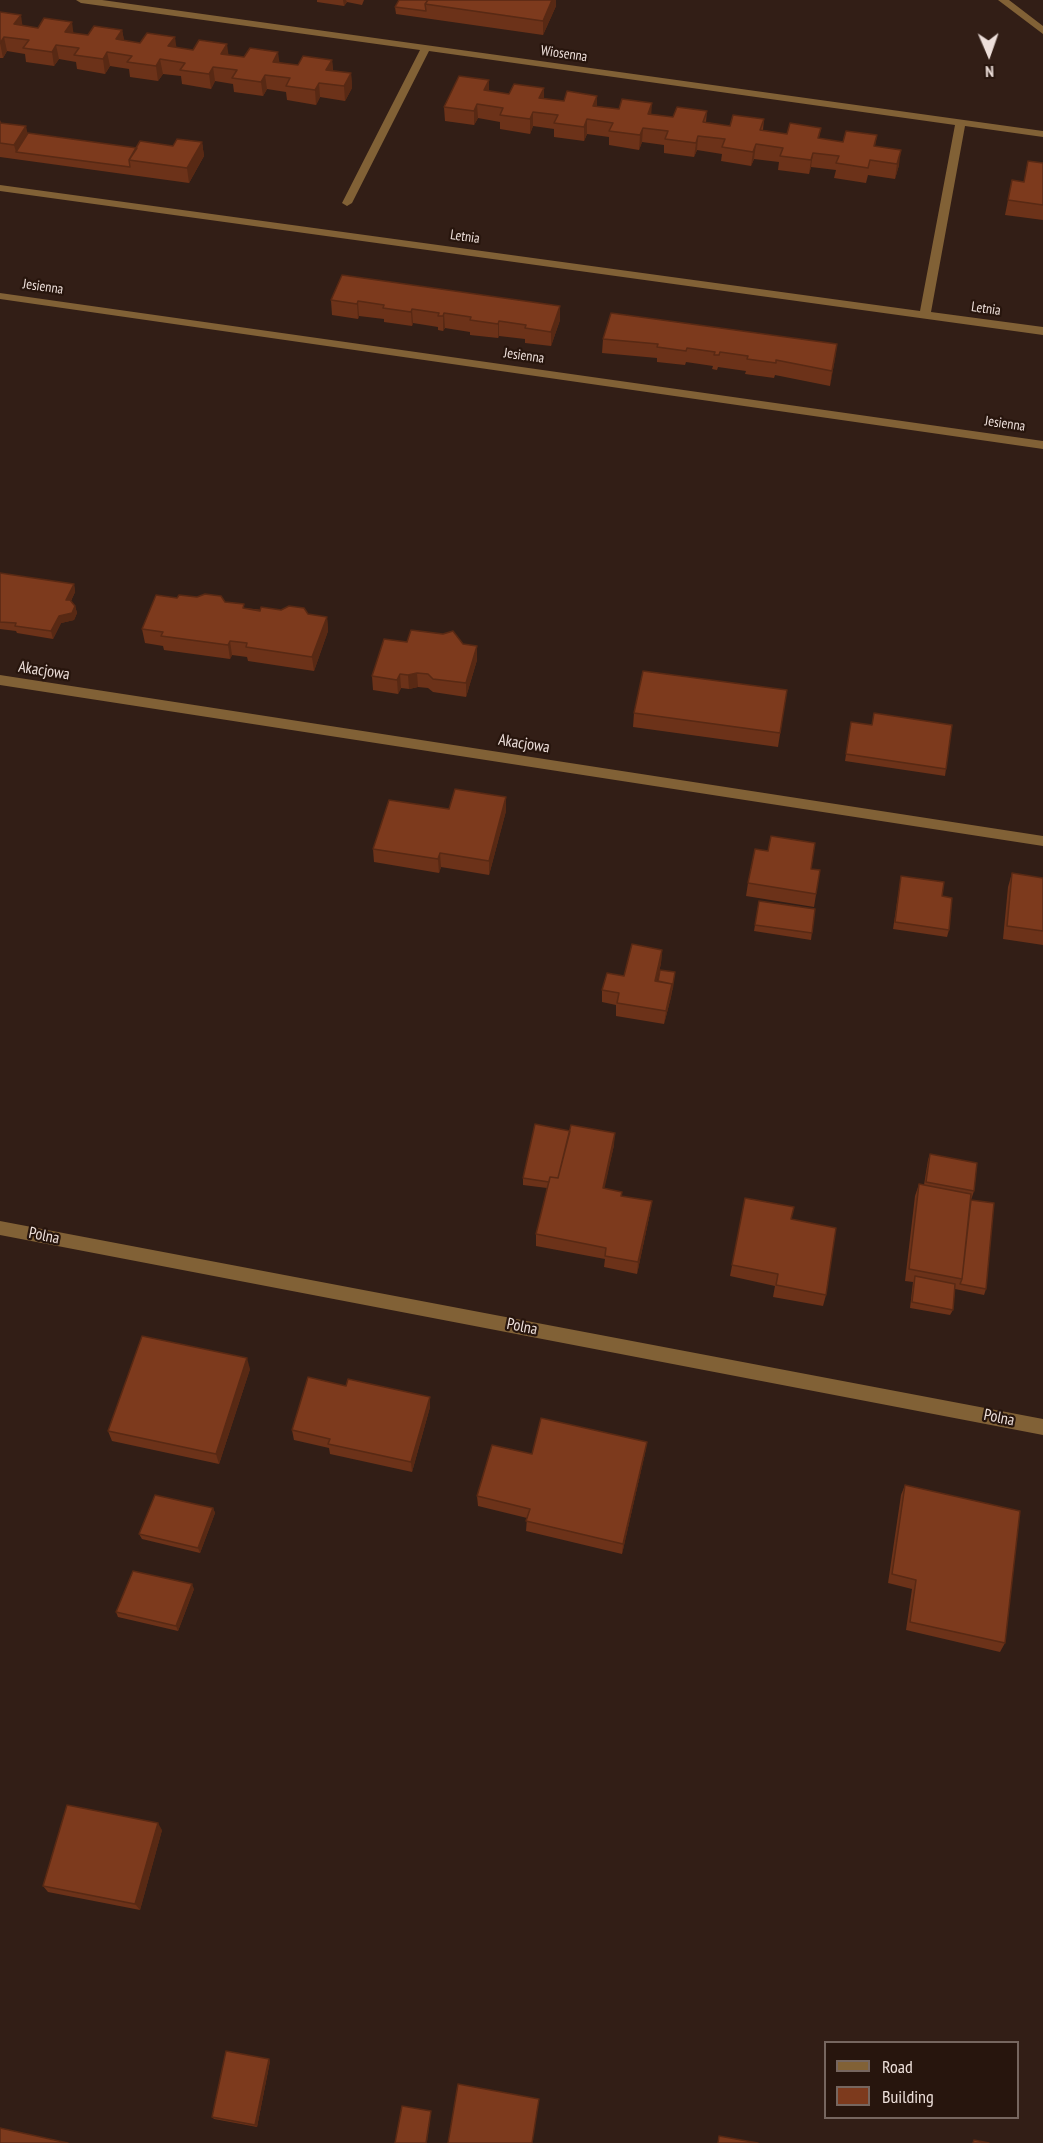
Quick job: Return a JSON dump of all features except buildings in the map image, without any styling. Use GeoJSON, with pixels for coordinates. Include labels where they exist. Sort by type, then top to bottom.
{"type":"FeatureCollection","features":[{"type":"Feature","properties":{"kind":"street","name":"Wiosenna"},"geometry":{"type":"LineString","coordinates":[[81,0],[1043,134]]}},
{"type":"Feature","properties":{"kind":"street"},"geometry":{"type":"LineString","coordinates":[[1003,0],[1043,31]]}},
{"type":"Feature","properties":{"kind":"street"},"geometry":{"type":"LineString","coordinates":[[347,203],[426,48]]}},
{"type":"Feature","properties":{"kind":"street"},"geometry":{"type":"LineString","coordinates":[[925,316],[960,123]]}},
{"type":"Feature","properties":{"kind":"street","name":"Letnia"},"geometry":{"type":"LineString","coordinates":[[0,188],[1043,331]]}},
{"type":"Feature","properties":{"kind":"street","name":"Jesienna"},"geometry":{"type":"LineString","coordinates":[[0,296],[1043,445]]}},
{"type":"Feature","properties":{"kind":"street","name":"Akacjowa"},"geometry":{"type":"LineString","coordinates":[[0,681],[1043,841]]}},
{"type":"Feature","properties":{"kind":"street","name":"Polna"},"geometry":{"type":"LineString","coordinates":[[0,1228],[1043,1427]]}}]}
